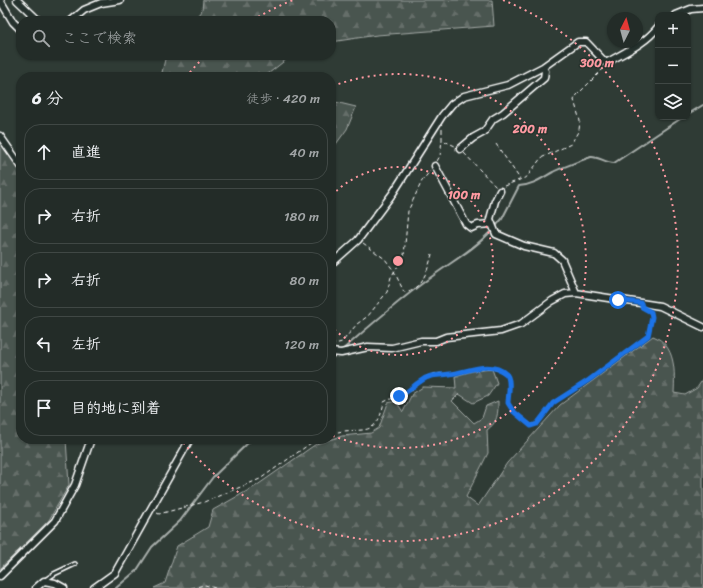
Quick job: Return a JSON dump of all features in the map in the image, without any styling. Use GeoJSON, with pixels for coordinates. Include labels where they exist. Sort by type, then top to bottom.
{"type":"FeatureCollection","features":[{"type":"Feature","properties":{"kind":"street"},"geometry":{"type":"LineString","coordinates":[[0,0],[16,25]]}},
{"type":"Feature","properties":{"kind":"street"},"geometry":{"type":"LineString","coordinates":[[17,0],[34,16]]}},
{"type":"Feature","properties":{"kind":"street"},"geometry":{"type":"LineString","coordinates":[[77,16],[84,10],[101,3],[120,0]]}},
{"type":"Feature","properties":{"kind":"street"},"geometry":{"type":"LineString","coordinates":[[684,12],[691,9],[703,8]]}},
{"type":"Feature","properties":{"kind":"street"},"geometry":{"type":"LineString","coordinates":[[336,260],[358,240],[393,193],[442,116],[452,104],[464,96],[508,85],[543,67],[578,42],[586,42],[606,63],[645,41],[655,31]]}},
{"type":"Feature","properties":{"kind":"street"},"geometry":{"type":"LineString","coordinates":[[460,149],[484,132],[493,119],[503,113],[544,78],[545,71],[543,67]]}},
{"type":"Feature","properties":{"kind":"street"},"geometry":{"type":"LineString","coordinates":[[0,136],[16,159]]}},
{"type":"Feature","properties":{"kind":"street"},"geometry":{"type":"LineString","coordinates":[[435,166],[466,224],[470,228],[478,225],[492,224]]}},
{"type":"Feature","properties":{"kind":"street"},"geometry":{"type":"LineString","coordinates":[[500,191],[495,201],[490,220],[496,234],[524,246],[554,253],[562,260],[576,293]]}},
{"type":"Feature","properties":{"kind":"street"},"geometry":{"type":"LineString","coordinates":[[336,352],[341,353],[368,347],[392,348],[421,341],[436,341],[446,337],[501,331],[521,324],[552,301],[565,294],[576,293],[660,306],[703,327]]}},
{"type":"Feature","properties":{"kind":"street"},"geometry":{"type":"LineString","coordinates":[[0,576],[55,521],[75,485],[88,444]]}},
{"type":"Feature","properties":{"kind":"street"},"geometry":{"type":"LineString","coordinates":[[94,588],[116,573],[187,444]]}},
{"type":"Feature","properties":{"kind":"street"},"geometry":{"type":"LineString","coordinates":[[36,588],[44,581],[55,583],[64,588]]}},
{"type":"Feature","properties":{"kind":"lane"},"geometry":{"type":"LineString","coordinates":[[44,581],[54,574],[75,564]]}},
{"type":"Feature","properties":{"kind":"path"},"geometry":{"type":"LineString","coordinates":[[442,140],[460,149],[500,191],[504,186],[527,177],[541,158],[571,144],[579,130],[580,121],[574,100],[577,95],[603,69],[606,63]]}},
{"type":"Feature","properties":{"kind":"path"},"geometry":{"type":"LineString","coordinates":[[336,344],[342,342],[357,324],[368,316],[386,292],[394,271],[400,265],[404,256],[408,211],[422,181],[435,166],[440,156],[442,140],[441,127]]}},
{"type":"Feature","properties":{"kind":"path"},"geometry":{"type":"LineString","coordinates":[[496,144],[520,180]]}},
{"type":"Feature","properties":{"kind":"path"},"geometry":{"type":"LineString","coordinates":[[358,240],[385,259],[394,271],[404,292],[411,291],[423,280],[432,254]]}},
{"type":"Feature","properties":{"kind":"path"},"geometry":{"type":"LineString","coordinates":[[336,433],[364,430],[377,424],[381,417],[384,402],[408,393],[420,381],[435,374],[449,375],[473,368],[488,367],[498,369],[507,374],[509,379],[508,403],[524,421],[531,426],[537,424],[553,403],[589,380],[648,336],[652,317],[651,312],[642,307],[641,303]]}},
{"type":"Feature","properties":{"kind":"path"},"geometry":{"type":"LineString","coordinates":[[152,509],[159,514],[175,511],[204,502],[260,479],[310,444]]}},
{"type":"Feature","properties":{"kind":"path"},"geometry":{"type":"LineString","coordinates":[[191,588],[205,585],[216,588]]}},
{"type":"Feature","properties":{"kind":"green space"},"geometry":{"type":"Polygon","coordinates":[[[203,0],[492,0],[494,26],[377,35],[336,41],[336,16],[197,16],[202,10],[203,0]]]}},
{"type":"Feature","properties":{"kind":"green space"},"geometry":{"type":"Polygon","coordinates":[[[165,60],[286,60],[270,72],[162,72],[165,60]]]}},
{"type":"Feature","properties":{"kind":"green space"},"geometry":{"type":"Polygon","coordinates":[[[336,102],[356,107],[347,129],[336,144],[336,102]]]}},
{"type":"Feature","properties":{"kind":"green space"},"geometry":{"type":"Polygon","coordinates":[[[0,140],[16,164],[16,444],[66,444],[69,485],[49,520],[0,569],[0,140]]]}},
{"type":"Feature","properties":{"kind":"green space"},"geometry":{"type":"Polygon","coordinates":[[[653,336],[661,340],[670,352],[674,368],[674,393],[685,395],[697,388],[703,379],[703,588],[154,588],[165,583],[177,546],[208,527],[213,510],[256,486],[316,444],[336,444],[336,438],[371,433],[379,428],[388,403],[396,401],[403,412],[412,394],[423,387],[456,388],[455,376],[472,371],[492,369],[497,383],[488,396],[473,403],[459,394],[452,401],[474,423],[482,418],[486,406],[498,401],[497,417],[491,427],[487,430],[488,453],[466,497],[478,506],[507,463],[560,405],[653,336]]]}},
{"type":"Feature","properties":{"kind":"waterway"},"geometry":{"type":"LineString","coordinates":[[691,112],[703,105]]}},
{"type":"Feature","properties":{"kind":"waterway"},"geometry":{"type":"LineString","coordinates":[[495,227],[502,219],[519,186],[533,183],[556,171],[591,157],[614,163],[678,120]]}},
{"type":"Feature","properties":{"kind":"waterway"},"geometry":{"type":"LineString","coordinates":[[341,351],[398,302],[472,248],[492,230]]}},
{"type":"Feature","properties":{"kind":"waterway"},"geometry":{"type":"LineString","coordinates":[[116,588],[137,570],[152,547],[180,521],[213,477],[247,444]]}},
{"type":"Feature","properties":{"kind":"route"},"geometry":{"type":"LineString","coordinates":[[399,396],[408,393],[420,381],[435,374],[449,375],[473,368],[488,367],[498,369],[507,374],[509,379],[508,403],[513,411],[531,426],[537,424],[553,403],[589,380],[648,336],[652,317],[651,312],[642,307],[641,303],[618,300]]}}]}
